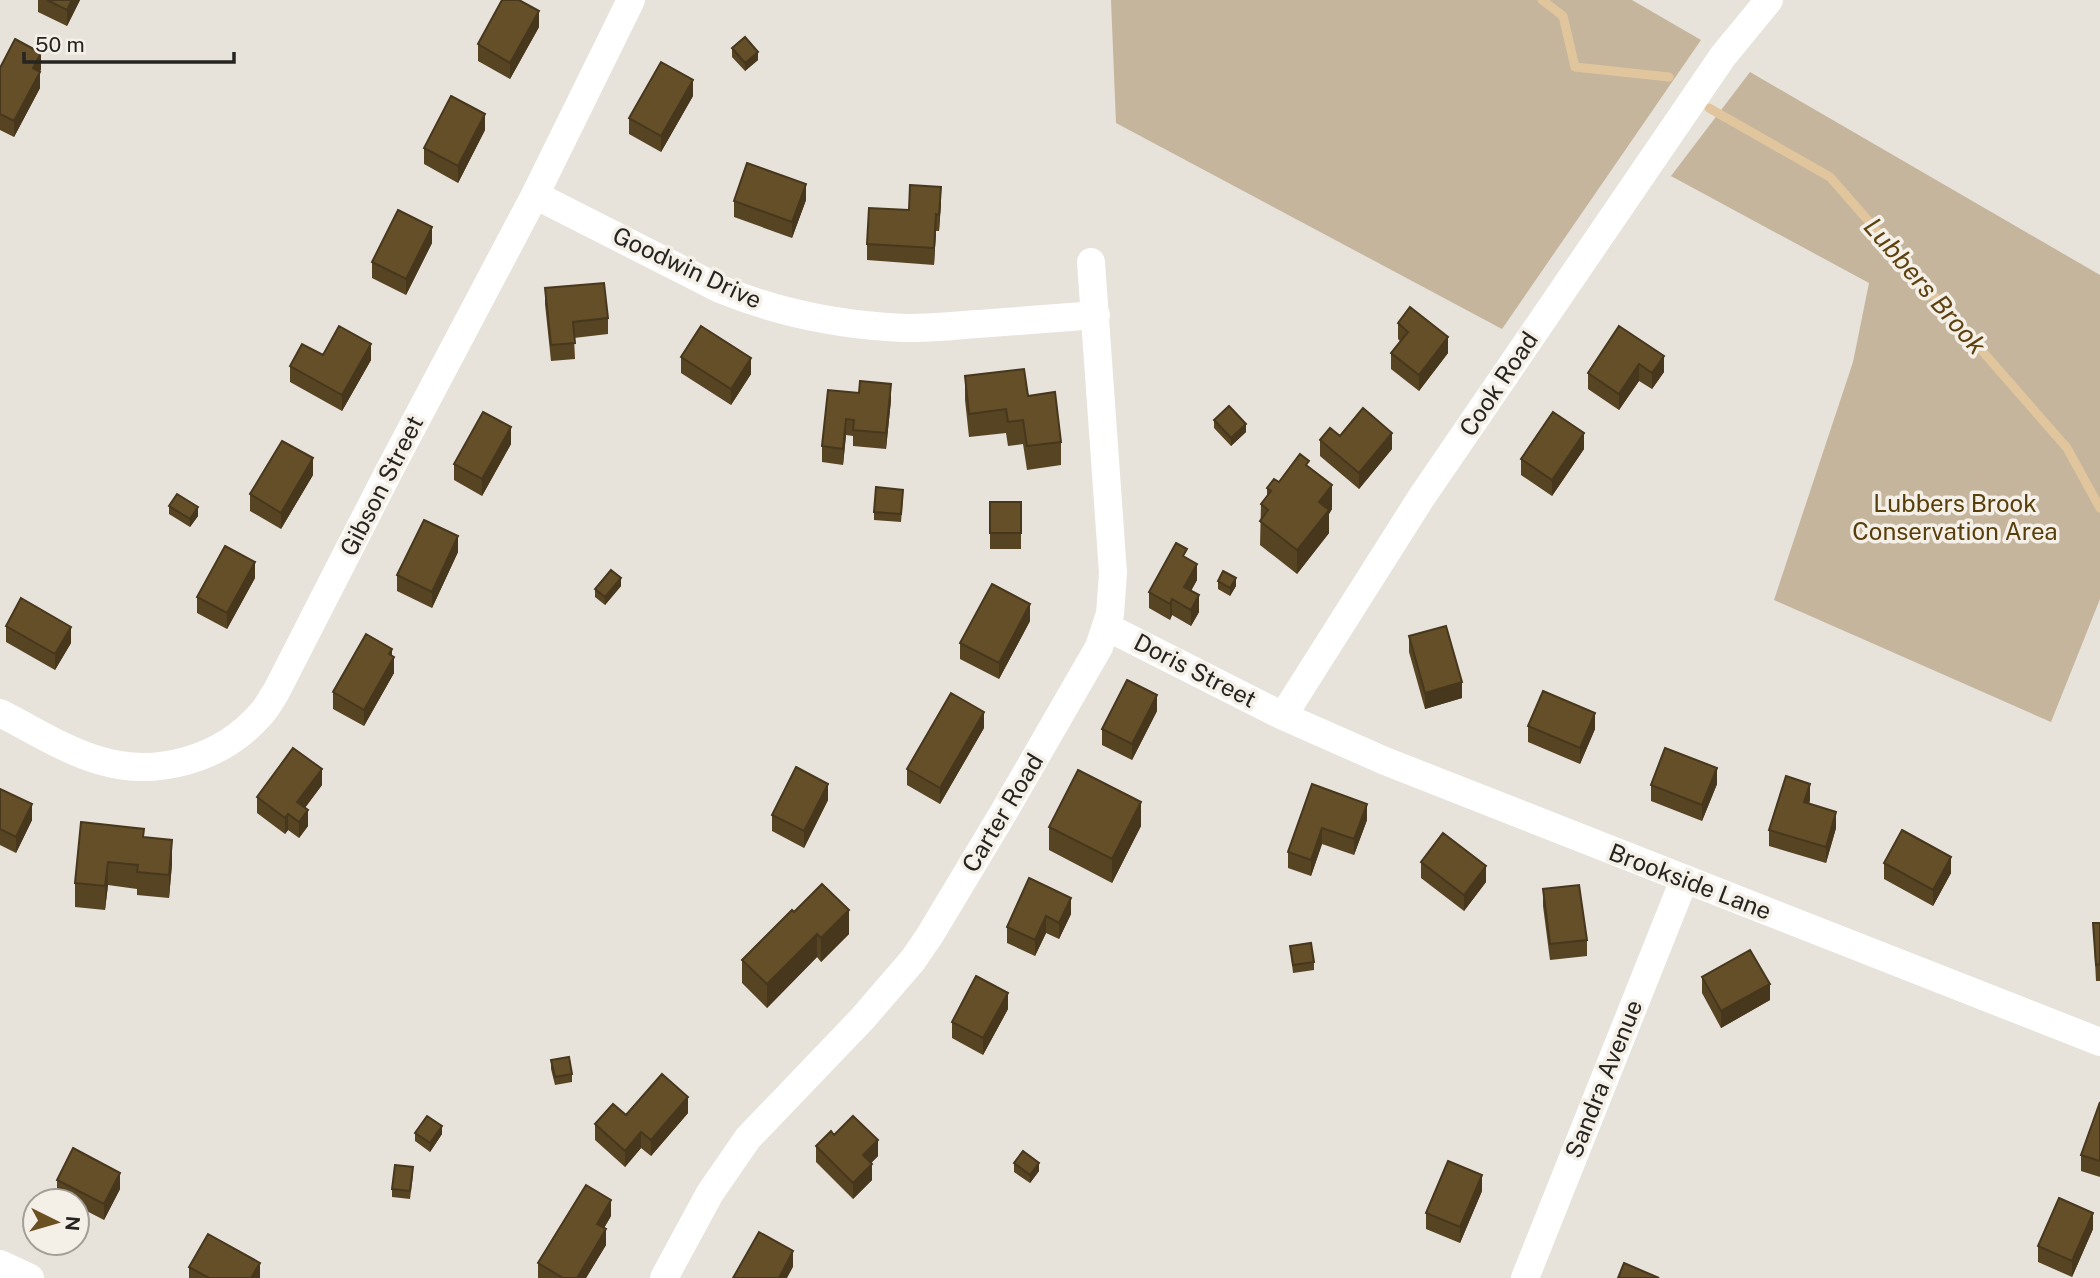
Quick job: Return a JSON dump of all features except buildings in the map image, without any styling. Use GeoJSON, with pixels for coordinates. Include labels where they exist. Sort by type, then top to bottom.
{"type":"FeatureCollection","features":[{"type":"Feature","properties":{"kind":"street","name":"Gibson Street"},"geometry":{"type":"LineString","coordinates":[[0,713],[98,761],[144,768],[177,764],[213,750],[236,736],[261,714],[276,692],[535,195],[631,0]]}},
{"type":"Feature","properties":{"kind":"street","name":"Cook Road"},"geometry":{"type":"LineString","coordinates":[[1283,716],[1421,498],[1723,56],[1769,0]]}},
{"type":"Feature","properties":{"kind":"street","name":"Goodwin Drive"},"geometry":{"type":"LineString","coordinates":[[535,195],[720,289],[799,315],[878,327],[931,328],[1096,315]]}},
{"type":"Feature","properties":{"kind":"street","name":"Carter Road"},"geometry":{"type":"LineString","coordinates":[[664,1278],[710,1193],[738,1150],[873,1008],[913,960],[1088,667],[1107,627],[1113,573],[1091,262]]}},
{"type":"Feature","properties":{"kind":"street","name":"Doris Street"},"geometry":{"type":"LineString","coordinates":[[1107,627],[1283,716]]}},
{"type":"Feature","properties":{"kind":"street","name":"Brookside Lane"},"geometry":{"type":"LineString","coordinates":[[1283,716],[1385,761],[2100,1042]]}},
{"type":"Feature","properties":{"kind":"street","name":"Sandra Avenue"},"geometry":{"type":"LineString","coordinates":[[1525,1278],[1684,880]]}},
{"type":"Feature","properties":{"kind":"street"},"geometry":{"type":"LineString","coordinates":[[0,1264],[30,1278]]}},
{"type":"Feature","properties":{"kind":"green space"},"geometry":{"type":"Polygon","coordinates":[[[1111,0],[1632,0],[1701,40],[1502,329],[1116,123],[1111,0]]]}},
{"type":"Feature","properties":{"kind":"green space","name":"Lubbers Brook Conservation Area"},"geometry":{"type":"Polygon","coordinates":[[[1750,72],[2100,275],[2100,599],[2051,722],[1774,600],[1853,362],[1869,283],[1671,176],[1750,72]]]}},
{"type":"Feature","properties":{"kind":"waterway","name":"Lubbers Brook"},"geometry":{"type":"LineString","coordinates":[[1542,0],[1563,16],[1575,67],[1669,77]]}},
{"type":"Feature","properties":{"kind":"waterway","name":"Lubbers Brook"},"geometry":{"type":"LineString","coordinates":[[1709,108],[1830,177],[2067,448],[2100,508]]}}]}
